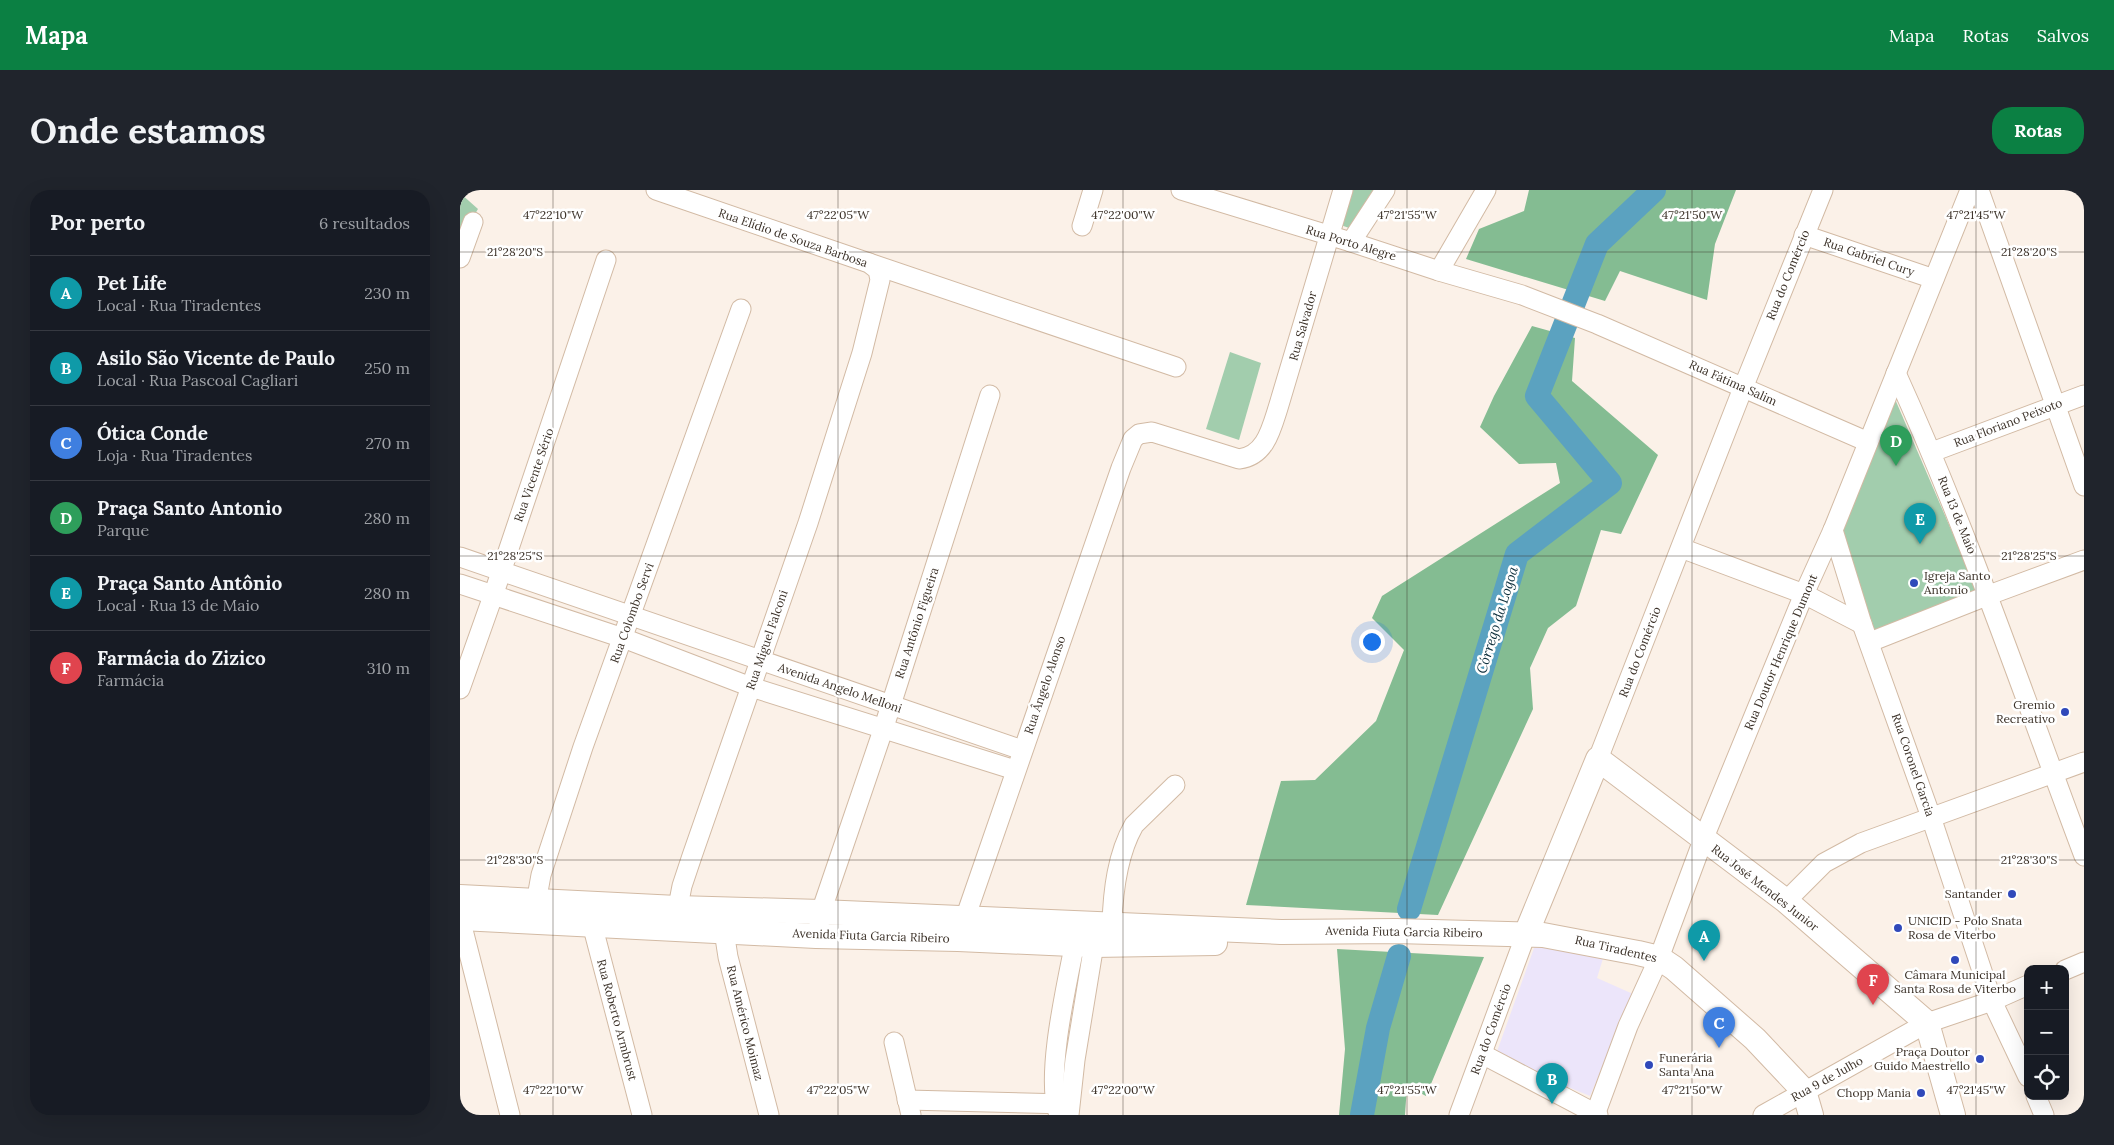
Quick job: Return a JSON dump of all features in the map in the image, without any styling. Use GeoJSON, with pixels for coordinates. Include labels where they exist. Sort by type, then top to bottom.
{"type":"FeatureCollection","features":[{"type":"Feature","properties":{"kind":"main road","name":"Rua José Mendes Junior"},"geometry":{"type":"LineString","coordinates":[[1598,760],[1786,901],[1927,1023]]}},
{"type":"Feature","properties":{"kind":"main road","name":"Rua do Comércio"},"geometry":{"type":"LineString","coordinates":[[1526,934],[1598,760]]}},
{"type":"Feature","properties":{"kind":"main road","name":"Avenida Fiuta Garcia Ribeiro"},"geometry":{"type":"LineString","coordinates":[[460,897],[592,924],[676,918],[821,912],[962,928],[1092,932],[1243,941],[1281,932],[1396,931],[1526,934]]}},
{"type":"Feature","properties":{"kind":"main road","name":"Avenida Fiuta Garcia Ribeiro"},"geometry":{"type":"LineString","coordinates":[[460,918],[534,911],[676,918],[724,931],[816,936],[962,928]]}},
{"type":"Feature","properties":{"kind":"main road","name":"Rua Tiradentes"},"geometry":{"type":"LineString","coordinates":[[1526,934],[1563,937],[1659,958],[1685,977],[1755,1040],[1804,1091]]}},
{"type":"Feature","properties":{"kind":"main road"},"geometry":{"type":"LineString","coordinates":[[1927,1023],[1952,1115]]}},
{"type":"Feature","properties":{"kind":"main road"},"geometry":{"type":"LineString","coordinates":[[1804,1091],[1811,1115]]}},
{"type":"Feature","properties":{"kind":"street","name":"Rua Elídio de Souza Barbosa"},"geometry":{"type":"LineString","coordinates":[[656,190],[870,263],[878,270],[880,280],[862,353]]}},
{"type":"Feature","properties":{"kind":"street"},"geometry":{"type":"LineString","coordinates":[[1082,226],[1093,190]]}},
{"type":"Feature","properties":{"kind":"street","name":"Rua Porto Alegre"},"geometry":{"type":"LineString","coordinates":[[1182,190],[1439,271],[1522,295]]}},
{"type":"Feature","properties":{"kind":"street","name":"Rua Salvador"},"geometry":{"type":"LineString","coordinates":[[1138,434],[1144,432],[1162,435],[1239,459],[1252,456],[1264,444],[1270,434],[1343,190]]}},
{"type":"Feature","properties":{"kind":"street"},"geometry":{"type":"LineString","coordinates":[[1351,242],[1385,190]]}},
{"type":"Feature","properties":{"kind":"street"},"geometry":{"type":"LineString","coordinates":[[1439,271],[1486,190]]}},
{"type":"Feature","properties":{"kind":"street","name":"Rua do Comércio"},"geometry":{"type":"LineString","coordinates":[[1598,760],[1743,388],[1823,190]]}},
{"type":"Feature","properties":{"kind":"street","name":"Rua Doutor Henrique Dumont"},"geometry":{"type":"LineString","coordinates":[[1596,1115],[1628,1026],[1659,958],[1703,840],[1804,594],[1833,530],[1970,190]]}},
{"type":"Feature","properties":{"kind":"street"},"geometry":{"type":"LineString","coordinates":[[1979,190],[2084,486]]}},
{"type":"Feature","properties":{"kind":"street"},"geometry":{"type":"LineString","coordinates":[[460,258],[473,222]]}},
{"type":"Feature","properties":{"kind":"street","name":"Rua Gabriel Cury"},"geometry":{"type":"LineString","coordinates":[[1804,235],[1934,279]]}},
{"type":"Feature","properties":{"kind":"street","name":"Rua Vicente Sério"},"geometry":{"type":"LineString","coordinates":[[460,689],[606,260]]}},
{"type":"Feature","properties":{"kind":"street"},"geometry":{"type":"LineString","coordinates":[[870,263],[1176,367]]}},
{"type":"Feature","properties":{"kind":"street","name":"Rua Fátima Salim"},"geometry":{"type":"LineString","coordinates":[[1522,295],[1597,324],[1868,442]]}},
{"type":"Feature","properties":{"kind":"street","name":"Rua Colombo Servi"},"geometry":{"type":"LineString","coordinates":[[534,911],[541,875],[583,747],[741,309]]}},
{"type":"Feature","properties":{"kind":"street","name":"Rua Miguel Falconi"},"geometry":{"type":"LineString","coordinates":[[676,918],[692,856],[761,661],[862,353]]}},
{"type":"Feature","properties":{"kind":"street","name":"Rua 13 de Maio"},"geometry":{"type":"LineString","coordinates":[[1896,373],[1932,452],[1989,595],[2084,856]]}},
{"type":"Feature","properties":{"kind":"street","name":"Rua Antônio Figueira"},"geometry":{"type":"LineString","coordinates":[[816,936],[821,912],[883,730],[990,395]]}},
{"type":"Feature","properties":{"kind":"street","name":"Rua Floriano Peixoto"},"geometry":{"type":"LineString","coordinates":[[1932,452],[2084,395]]}},
{"type":"Feature","properties":{"kind":"street","name":"Rua Ângelo Alonso"},"geometry":{"type":"LineString","coordinates":[[962,928],[1015,770],[1121,468],[1133,439],[1138,434]]}},
{"type":"Feature","properties":{"kind":"street","name":"Rua Coronel Garcia"},"geometry":{"type":"LineString","coordinates":[[1833,530],[1862,624],[1931,817],[1992,1000],[2024,1068]]}},
{"type":"Feature","properties":{"kind":"street"},"geometry":{"type":"LineString","coordinates":[[1680,548],[1804,594],[1862,624]]}},
{"type":"Feature","properties":{"kind":"street","name":"Avenida Angelo Melloni"},"geometry":{"type":"LineString","coordinates":[[460,557],[1022,750]]}},
{"type":"Feature","properties":{"kind":"street"},"geometry":{"type":"LineString","coordinates":[[1870,642],[2084,560]]}},
{"type":"Feature","properties":{"kind":"street","name":"Avenida Angelo Melloni"},"geometry":{"type":"LineString","coordinates":[[460,584],[623,638],[751,687],[1015,770]]}},
{"type":"Feature","properties":{"kind":"street"},"geometry":{"type":"LineString","coordinates":[[1786,901],[1824,863],[1839,853],[1931,817],[2084,762]]}},
{"type":"Feature","properties":{"kind":"street"},"geometry":{"type":"LineString","coordinates":[[894,1042],[909,1107],[1063,1109],[1054,1078],[1059,1034],[1092,932],[1116,879],[1129,833],[1134,825],[1175,785]]}},
{"type":"Feature","properties":{"kind":"street"},"geometry":{"type":"LineString","coordinates":[[460,918],[510,1115]]}},
{"type":"Feature","properties":{"kind":"street","name":"Rua Roberto Armbrust"},"geometry":{"type":"LineString","coordinates":[[592,924],[642,1115]]}},
{"type":"Feature","properties":{"kind":"street","name":"Rua Américo Moimaz"},"geometry":{"type":"LineString","coordinates":[[724,931],[728,957],[769,1115]]}},
{"type":"Feature","properties":{"kind":"street","name":"Rua do Comércio"},"geometry":{"type":"LineString","coordinates":[[1459,1115],[1526,934]]}},
{"type":"Feature","properties":{"kind":"street"},"geometry":{"type":"LineString","coordinates":[[2069,968],[2084,962]]}},
{"type":"Feature","properties":{"kind":"street","name":"Rua 9 de Julho"},"geometry":{"type":"LineString","coordinates":[[1764,1115],[1927,1023],[2024,988]]}},
{"type":"Feature","properties":{"kind":"street"},"geometry":{"type":"LineString","coordinates":[[1482,1054],[1596,1115]]}},
{"type":"Feature","properties":{"kind":"street"},"geometry":{"type":"LineString","coordinates":[[2038,1100],[2044,1115]]}},
{"type":"Feature","properties":{"kind":"shaded area"},"geometry":{"type":"Polygon","coordinates":[[[1538,937],[1605,952],[1597,978],[1633,994],[1590,1096],[1495,1057],[1538,937]]]}},
{"type":"Feature","properties":{"kind":"green space"},"geometry":{"type":"Polygon","coordinates":[[[1349,190],[1374,190],[1349,228],[1338,224],[1349,190]]]}},
{"type":"Feature","properties":{"kind":"green space"},"geometry":{"type":"Polygon","coordinates":[[[1529,190],[1736,190],[1715,244],[1707,300],[1620,271],[1605,301],[1466,259],[1479,229],[1524,211],[1529,190]]]}},
{"type":"Feature","properties":{"kind":"green space"},"geometry":{"type":"Polygon","coordinates":[[[460,193],[478,209],[460,239],[460,193]]]}},
{"type":"Feature","properties":{"kind":"green space"},"geometry":{"type":"Polygon","coordinates":[[[1532,326],[1575,338],[1572,381],[1658,455],[1621,534],[1601,530],[1576,606],[1548,628],[1530,668],[1533,709],[1438,915],[1246,905],[1281,781],[1315,780],[1376,721],[1404,650],[1372,618],[1382,596],[1560,483],[1556,463],[1519,464],[1480,427],[1494,396],[1532,326]]]}},
{"type":"Feature","properties":{"kind":"green space"},"geometry":{"type":"Polygon","coordinates":[[[1230,352],[1261,363],[1239,440],[1206,429],[1230,352]]]}},
{"type":"Feature","properties":{"kind":"green space"},"geometry":{"type":"Polygon","coordinates":[[[1895,399],[1977,590],[1873,631],[1842,532],[1895,399]]]}},
{"type":"Feature","properties":{"kind":"green space"},"geometry":{"type":"Polygon","coordinates":[[[1337,949],[1484,957],[1426,1096],[1407,1086],[1405,1115],[1339,1115],[1345,1049],[1337,949]]]}},
{"type":"Feature","properties":{"kind":"waterway","name":"Córrego da Logoa"},"geometry":{"type":"LineString","coordinates":[[1409,909],[1517,554],[1610,483],[1537,396],[1597,244],[1654,190]]}},
{"type":"Feature","properties":{"kind":"waterway","name":"Córrego da Logoa"},"geometry":{"type":"LineString","coordinates":[[1362,1115],[1378,1028],[1399,956]]}},
{"type":"Feature","properties":{"kind":"place","name":"Praça Santo Antonio"},"geometry":{"type":"Point","coordinates":[1896,466]}},
{"type":"Feature","properties":{"kind":"place","name":"Praça Santo Antônio"},"geometry":{"type":"Point","coordinates":[1920,544]}},
{"type":"Feature","properties":{"kind":"place","name":"Igreja Santo Antonio"},"geometry":{"type":"Point","coordinates":[1914,583]}},
{"type":"Feature","properties":{"kind":"place","name":"Gremio Recreativo"},"geometry":{"type":"Point","coordinates":[2065,712]}},
{"type":"Feature","properties":{"kind":"place","name":"Santander"},"geometry":{"type":"Point","coordinates":[2012,894]}},
{"type":"Feature","properties":{"kind":"place","name":"UNICID - Polo Snata Rosa de Viterbo"},"geometry":{"type":"Point","coordinates":[1898,928]}},
{"type":"Feature","properties":{"kind":"place","name":"Câmara Municipal Santa Rosa de Viterbo"},"geometry":{"type":"Point","coordinates":[1955,960]}},
{"type":"Feature","properties":{"kind":"place","name":"Pet Life"},"geometry":{"type":"Point","coordinates":[1704,961]}},
{"type":"Feature","properties":{"kind":"place","name":"Farmácia do Zizico"},"geometry":{"type":"Point","coordinates":[1873,1005]}},
{"type":"Feature","properties":{"kind":"place","name":"Ótica Conde"},"geometry":{"type":"Point","coordinates":[1719,1048]}},
{"type":"Feature","properties":{"kind":"place","name":"Praça Doutor Guido Maestrello"},"geometry":{"type":"Point","coordinates":[1980,1059]}},
{"type":"Feature","properties":{"kind":"place","name":"Funerária Santa Ana"},"geometry":{"type":"Point","coordinates":[1649,1065]}},
{"type":"Feature","properties":{"kind":"place","name":"Chopp Mania"},"geometry":{"type":"Point","coordinates":[1921,1093]}},
{"type":"Feature","properties":{"kind":"place","name":"Asilo São Vicente de Paulo"},"geometry":{"type":"Point","coordinates":[1552,1104]}}]}
